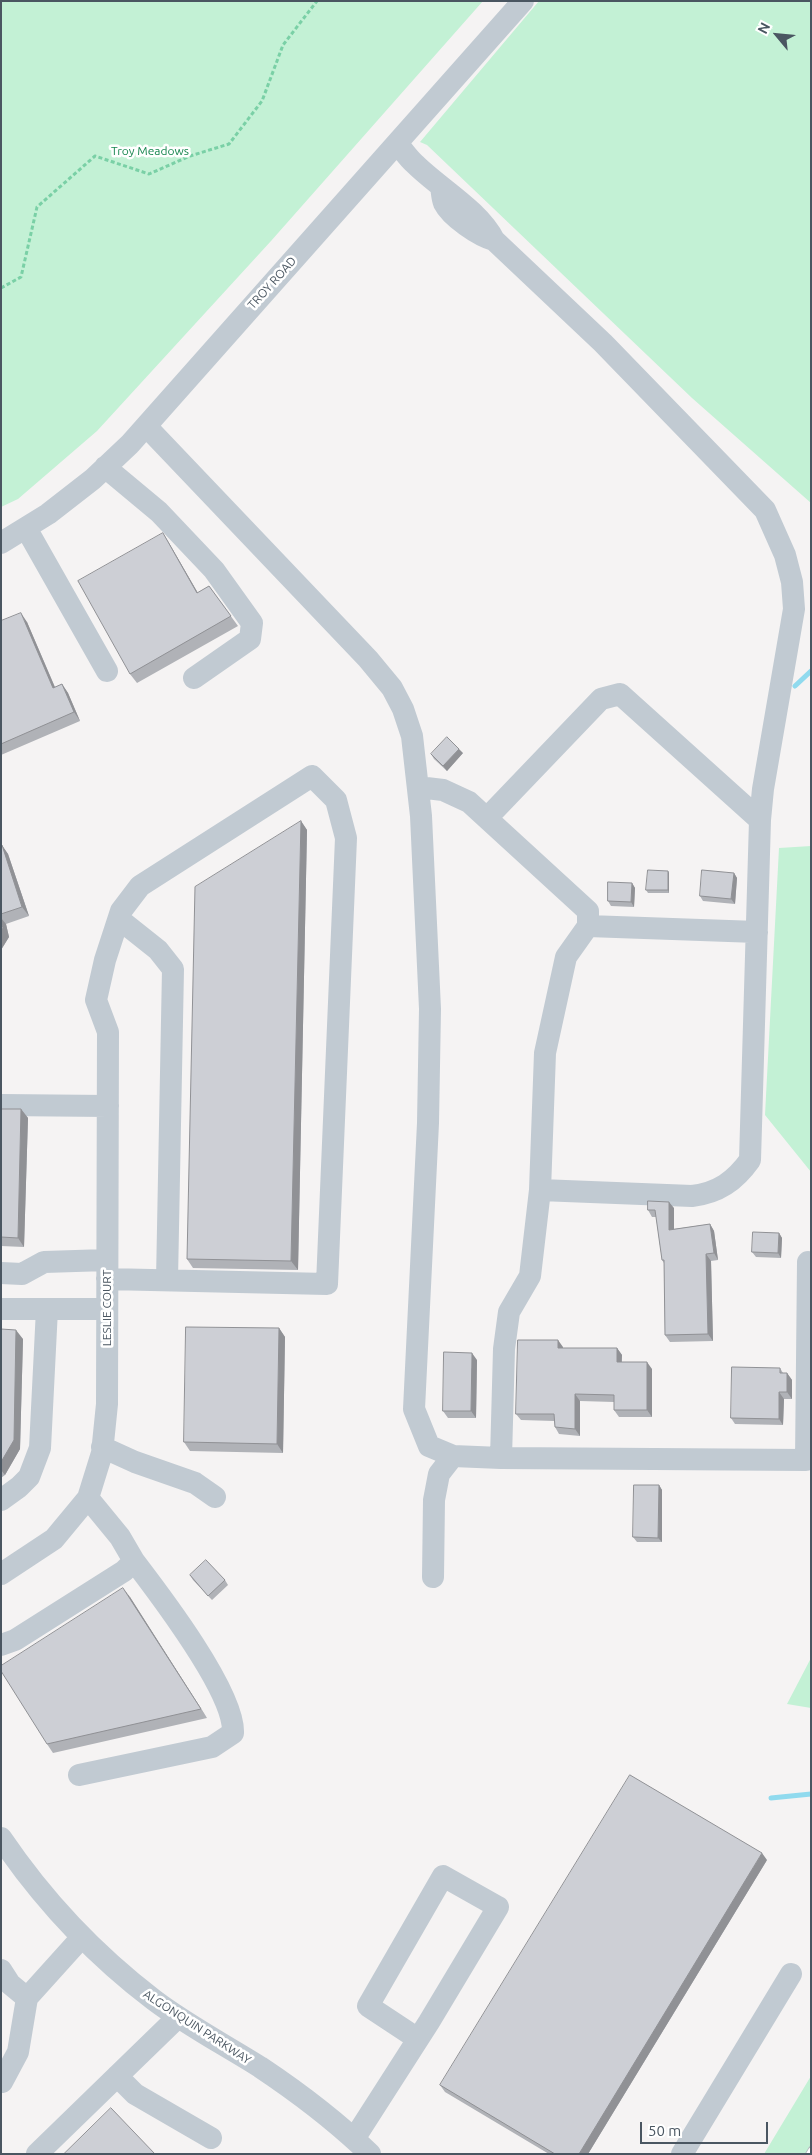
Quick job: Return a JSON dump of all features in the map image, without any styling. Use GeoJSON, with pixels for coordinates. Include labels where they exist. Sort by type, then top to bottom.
{"type":"FeatureCollection","features":[{"type":"Feature","properties":{"kind":"street","name":"TROY ROAD"},"geometry":{"type":"LineString","coordinates":[[1,544],[48,514],[130,444],[523,1]]}},
{"type":"Feature","properties":{"kind":"street"},"geometry":{"type":"LineString","coordinates":[[397,143],[414,164],[441,187],[444,204],[469,229],[481,237],[494,240],[603,343],[765,510],[776,532],[792,582],[794,609],[763,789],[760,820],[750,1160],[741,1173],[712,1192],[692,1196],[540,1190]]}},
{"type":"Feature","properties":{"kind":"street"},"geometry":{"type":"LineString","coordinates":[[146,426],[368,659],[392,688],[403,709],[412,736],[418,787],[430,1009],[428,1123],[414,1409],[429,1446],[453,1456],[501,1458],[808,1460],[808,1262]]}},
{"type":"Feature","properties":{"kind":"street"},"geometry":{"type":"LineString","coordinates":[[105,467],[158,512],[214,570],[252,623],[250,639],[194,678]]}},
{"type":"Feature","properties":{"kind":"street"},"geometry":{"type":"LineString","coordinates":[[26,528],[107,671]]}},
{"type":"Feature","properties":{"kind":"street"},"geometry":{"type":"LineString","coordinates":[[487,818],[601,699],[620,694],[760,820]]}},
{"type":"Feature","properties":{"kind":"street"},"geometry":{"type":"LineString","coordinates":[[1,1273],[22,1274],[44,1262],[107,1269],[167,1280],[326,1284],[346,838],[336,800],[312,776],[140,886],[121,911],[119,919],[158,950],[173,969],[167,1280]]}},
{"type":"Feature","properties":{"kind":"street"},"geometry":{"type":"LineString","coordinates":[[418,787],[443,790],[469,802],[588,911],[588,926],[566,957],[544,1053],[540,1190],[530,1276],[509,1312],[504,1349],[501,1458]]}},
{"type":"Feature","properties":{"kind":"street","name":"LESLIE COURT"},"geometry":{"type":"LineString","coordinates":[[1,1574],[54,1539],[88,1498],[102,1447],[107,1404],[108,1032],[96,1000],[105,960],[119,919]]}},
{"type":"Feature","properties":{"kind":"street"},"geometry":{"type":"LineString","coordinates":[[588,926],[757,932]]}},
{"type":"Feature","properties":{"kind":"street"},"geometry":{"type":"LineString","coordinates":[[1,1105],[108,1106]]}},
{"type":"Feature","properties":{"kind":"street"},"geometry":{"type":"LineString","coordinates":[[1,1308],[107,1309]]}},
{"type":"Feature","properties":{"kind":"street"},"geometry":{"type":"LineString","coordinates":[[1,1500],[29,1477],[40,1448],[47,1309]]}},
{"type":"Feature","properties":{"kind":"street"},"geometry":{"type":"LineString","coordinates":[[102,1447],[144,1466],[195,1483],[215,1497]]}},
{"type":"Feature","properties":{"kind":"street"},"geometry":{"type":"LineString","coordinates":[[433,1577],[434,1500],[439,1474],[453,1456]]}},
{"type":"Feature","properties":{"kind":"street"},"geometry":{"type":"LineString","coordinates":[[80,1775],[212,1747],[233,1733],[234,1723],[224,1695],[167,1603],[134,1561],[120,1537],[88,1498]]}},
{"type":"Feature","properties":{"kind":"street"},"geometry":{"type":"LineString","coordinates":[[1,1645],[15,1640],[124,1571],[134,1561]]}},
{"type":"Feature","properties":{"kind":"street","name":"ALGONQUIN PARKWAY"},"geometry":{"type":"LineString","coordinates":[[1,1838],[41,1893],[82,1937],[131,1982],[178,2017],[286,2085],[362,2146]]}},
{"type":"Feature","properties":{"kind":"street"},"geometry":{"type":"LineString","coordinates":[[362,2146],[418,2039],[498,1908],[443,1876],[368,2006],[418,2039]]}},
{"type":"Feature","properties":{"kind":"street"},"geometry":{"type":"LineString","coordinates":[[2,2082],[18,2052],[27,1998],[82,1937]]}},
{"type":"Feature","properties":{"kind":"street"},"geometry":{"type":"LineString","coordinates":[[1,1970],[10,1984],[27,1998]]}},
{"type":"Feature","properties":{"kind":"street"},"geometry":{"type":"LineString","coordinates":[[682,2154],[791,1974]]}},
{"type":"Feature","properties":{"kind":"street"},"geometry":{"type":"LineString","coordinates":[[37,2154],[178,2017]]}},
{"type":"Feature","properties":{"kind":"street"},"geometry":{"type":"LineString","coordinates":[[117,2076],[135,2094],[211,2138]]}},
{"type":"Feature","properties":{"kind":"path"},"geometry":{"type":"LineString","coordinates":[[1,288],[21,277],[37,207],[95,156],[149,174],[190,156],[229,144],[262,102],[282,45],[317,1]]}},
{"type":"Feature","properties":{"kind":"green space","name":"Troy Meadows"},"geometry":{"type":"Polygon","coordinates":[[[1,1],[483,1],[271,241],[97,431],[18,499],[1,507],[1,1]]]}},
{"type":"Feature","properties":{"kind":"green space"},"geometry":{"type":"Polygon","coordinates":[[[539,1],[811,1],[811,503],[692,398],[427,145],[420,142],[539,1]]]}},
{"type":"Feature","properties":{"kind":"green space"},"geometry":{"type":"Polygon","coordinates":[[[811,846],[811,1172],[765,1115],[779,848],[811,846]]]}},
{"type":"Feature","properties":{"kind":"green space"},"geometry":{"type":"Polygon","coordinates":[[[811,1658],[811,1708],[787,1704],[811,1658]]]}},
{"type":"Feature","properties":{"kind":"green space"},"geometry":{"type":"Polygon","coordinates":[[[811,2076],[811,2154],[764,2154],[811,2076]]]}},
{"type":"Feature","properties":{"kind":"building"},"geometry":{"type":"Polygon","coordinates":[[[163,533],[197,593],[209,586],[231,616],[130,674],[78,581],[163,533]]]}},
{"type":"Feature","properties":{"kind":"building"},"geometry":{"type":"Polygon","coordinates":[[[21,613],[53,688],[62,684],[74,712],[1,744],[1,621],[21,613]]]}},
{"type":"Feature","properties":{"kind":"building"},"geometry":{"type":"Polygon","coordinates":[[[447,737],[459,749],[443,766],[431,754],[447,737]]]}},
{"type":"Feature","properties":{"kind":"building"},"geometry":{"type":"Polygon","coordinates":[[[301,821],[291,1261],[187,1259],[195,887],[301,821]]]}},
{"type":"Feature","properties":{"kind":"building"},"geometry":{"type":"Polygon","coordinates":[[[1,845],[22,907],[1,914],[1,845]]]}},
{"type":"Feature","properties":{"kind":"building"},"geometry":{"type":"Polygon","coordinates":[[[648,870],[668,871],[668,890],[646,890],[648,870]]]}},
{"type":"Feature","properties":{"kind":"building"},"geometry":{"type":"Polygon","coordinates":[[[702,870],[734,873],[731,899],[700,896],[702,870]]]}},
{"type":"Feature","properties":{"kind":"building"},"geometry":{"type":"Polygon","coordinates":[[[608,882],[632,883],[631,902],[608,901],[608,882]]]}},
{"type":"Feature","properties":{"kind":"building"},"geometry":{"type":"Polygon","coordinates":[[[1,1109],[21,1109],[18,1238],[1,1237],[1,1109]]]}},
{"type":"Feature","properties":{"kind":"building"},"geometry":{"type":"Polygon","coordinates":[[[648,1201],[669,1202],[669,1230],[710,1224],[714,1253],[706,1254],[708,1334],[665,1335],[664,1260],[662,1260],[655,1210],[648,1210],[648,1201]]]}},
{"type":"Feature","properties":{"kind":"building"},"geometry":{"type":"Polygon","coordinates":[[[753,1232],[779,1233],[778,1253],[752,1252],[753,1232]]]}},
{"type":"Feature","properties":{"kind":"building"},"geometry":{"type":"Polygon","coordinates":[[[186,1327],[279,1328],[277,1444],[184,1442],[186,1327]]]}},
{"type":"Feature","properties":{"kind":"building"},"geometry":{"type":"Polygon","coordinates":[[[1,1329],[16,1330],[14,1440],[1,1462],[1,1329]]]}},
{"type":"Feature","properties":{"kind":"building"},"geometry":{"type":"Polygon","coordinates":[[[518,1340],[558,1340],[558,1348],[617,1348],[617,1362],[647,1362],[647,1410],[614,1410],[614,1395],[575,1394],[575,1429],[555,1427],[554,1414],[516,1414],[518,1340]]]}},
{"type":"Feature","properties":{"kind":"building"},"geometry":{"type":"Polygon","coordinates":[[[444,1352],[472,1353],[471,1411],[443,1411],[444,1352]]]}},
{"type":"Feature","properties":{"kind":"building"},"geometry":{"type":"Polygon","coordinates":[[[732,1367],[780,1368],[780,1373],[787,1373],[787,1392],[779,1392],[779,1419],[731,1418],[732,1367]]]}},
{"type":"Feature","properties":{"kind":"building"},"geometry":{"type":"Polygon","coordinates":[[[634,1485],[659,1485],[658,1538],[633,1537],[634,1485]]]}},
{"type":"Feature","properties":{"kind":"building"},"geometry":{"type":"Polygon","coordinates":[[[206,1560],[225,1580],[208,1596],[190,1575],[206,1560]]]}},
{"type":"Feature","properties":{"kind":"building"},"geometry":{"type":"Polygon","coordinates":[[[123,1588],[201,1709],[47,1744],[1,1671],[1,1666],[123,1588]]]}},
{"type":"Feature","properties":{"kind":"building"},"geometry":{"type":"Polygon","coordinates":[[[630,1775],[762,1853],[579,2154],[555,2154],[440,2085],[630,1775]]]}},
{"type":"Feature","properties":{"kind":"building"},"geometry":{"type":"Polygon","coordinates":[[[111,2108],[155,2154],[64,2154],[111,2108]]]}},
{"type":"Feature","properties":{"kind":"waterway"},"geometry":{"type":"LineString","coordinates":[[795,686],[811,671]]}},
{"type":"Feature","properties":{"kind":"waterway"},"geometry":{"type":"LineString","coordinates":[[771,1798],[811,1794]]}},
{"type":"Feature","properties":{"kind":"railway"},"geometry":{"type":"LineString","coordinates":[[808,2154],[811,2149]]}}]}
